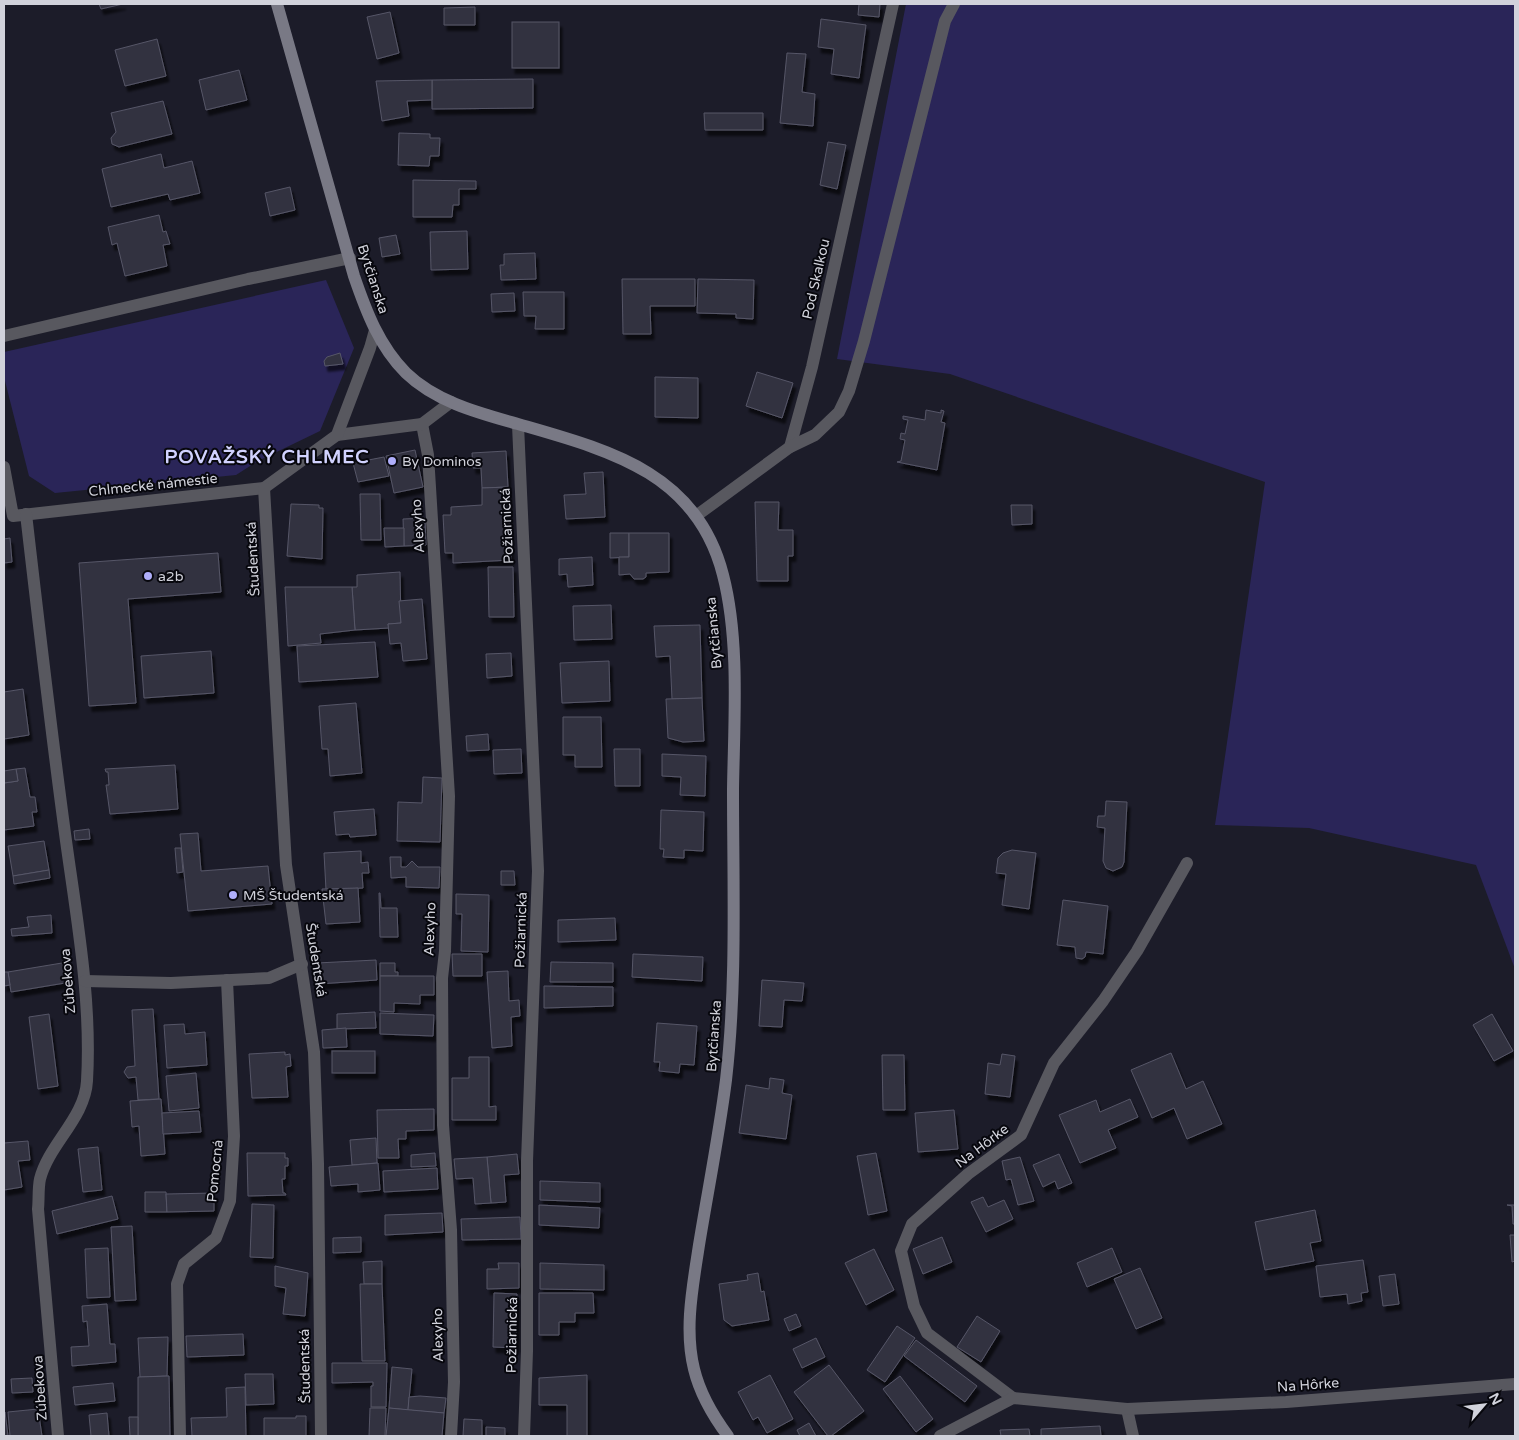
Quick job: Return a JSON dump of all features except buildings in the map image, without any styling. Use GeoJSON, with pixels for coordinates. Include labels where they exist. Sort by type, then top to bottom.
{"type":"FeatureCollection","features":[{"type":"Feature","properties":{"kind":"main road","name":"Bytčianska"},"geometry":{"type":"LineString","coordinates":[[277,4],[367,312],[375,330],[391,355],[407,374],[428,390],[451,402],[484,415],[607,451],[633,463],[663,482],[682,498],[696,516],[710,539],[723,574],[732,622],[734,706],[733,959],[726,1081],[694,1277],[690,1316],[691,1353],[700,1388],[728,1436]]}},
{"type":"Feature","properties":{"kind":"street","name":"Pod Skalkou"},"geometry":{"type":"LineString","coordinates":[[790,447],[812,367],[893,4]]}},
{"type":"Feature","properties":{"kind":"street"},"geometry":{"type":"LineString","coordinates":[[696,516],[790,447],[815,435],[839,412],[849,391],[864,341],[945,21],[954,4]]}},
{"type":"Feature","properties":{"kind":"street"},"geometry":{"type":"LineString","coordinates":[[4,336],[248,279],[350,258]]}},
{"type":"Feature","properties":{"kind":"street"},"geometry":{"type":"LineString","coordinates":[[375,330],[337,435],[422,424],[451,402]]}},
{"type":"Feature","properties":{"kind":"street","name":"Alexyho"},"geometry":{"type":"LineString","coordinates":[[422,424],[428,455],[449,796],[445,950],[442,978],[443,1125],[451,1230],[454,1382],[451,1436]]}},
{"type":"Feature","properties":{"kind":"street","name":"Požiarnická"},"geometry":{"type":"LineString","coordinates":[[518,424],[538,871],[527,1161],[527,1351],[524,1436]]}},
{"type":"Feature","properties":{"kind":"street","name":"Chlmecké námestie"},"geometry":{"type":"LineString","coordinates":[[14,516],[264,488],[337,435]]}},
{"type":"Feature","properties":{"kind":"street"},"geometry":{"type":"LineString","coordinates":[[4,467],[14,516]]}},
{"type":"Feature","properties":{"kind":"street","name":"Študentská"},"geometry":{"type":"LineString","coordinates":[[264,488],[286,865],[315,1061],[321,1436]]}},
{"type":"Feature","properties":{"kind":"street","name":"Zúbekova"},"geometry":{"type":"LineString","coordinates":[[14,516],[56,767],[85,981],[87,1084],[76,1116],[52,1152],[40,1179],[38,1209],[58,1436]]}},
{"type":"Feature","properties":{"kind":"street","name":"Na Hôrke"},"geometry":{"type":"LineString","coordinates":[[1187,863],[1132,958],[1103,1001],[1054,1063],[1021,1135],[968,1174],[912,1224],[901,1252],[914,1306],[928,1333],[1013,1398],[1127,1409],[1286,1402],[1515,1384]]}},
{"type":"Feature","properties":{"kind":"street"},"geometry":{"type":"LineString","coordinates":[[85,981],[171,983],[269,978],[302,964]]}},
{"type":"Feature","properties":{"kind":"street","name":"Pomocná"},"geometry":{"type":"LineString","coordinates":[[180,1436],[177,1284],[184,1264],[216,1238],[230,1201],[234,1136],[227,980]]}},
{"type":"Feature","properties":{"kind":"street"},"geometry":{"type":"LineString","coordinates":[[940,1436],[1013,1398]]}},
{"type":"Feature","properties":{"kind":"street"},"geometry":{"type":"LineString","coordinates":[[1127,1409],[1133,1436]]}},
{"type":"Feature","properties":{"kind":"shaded area"},"geometry":{"type":"Polygon","coordinates":[[[906,4],[1515,4],[1515,969],[1476,865],[1309,828],[1215,825],[1265,482],[950,374],[837,359],[906,4]]]}},
{"type":"Feature","properties":{"kind":"shaded area"},"geometry":{"type":"Polygon","coordinates":[[[326,280],[354,348],[320,431],[258,461],[236,475],[55,493],[29,476],[4,377],[4,352],[326,280]]]}},
{"type":"Feature","properties":{"kind":"place","name":"By Dominos"},"geometry":{"type":"Point","coordinates":[392,461]}},
{"type":"Feature","properties":{"kind":"place","name":"a2b"},"geometry":{"type":"Point","coordinates":[148,576]}},
{"type":"Feature","properties":{"kind":"place","name":"MŠ Študentská"},"geometry":{"type":"Point","coordinates":[233,895]}},
{"type":"Feature","properties":{"kind":"district","name":"POVAŽSKÝ CHLMEC"},"geometry":{"type":"Point","coordinates":[267,457]}}]}
